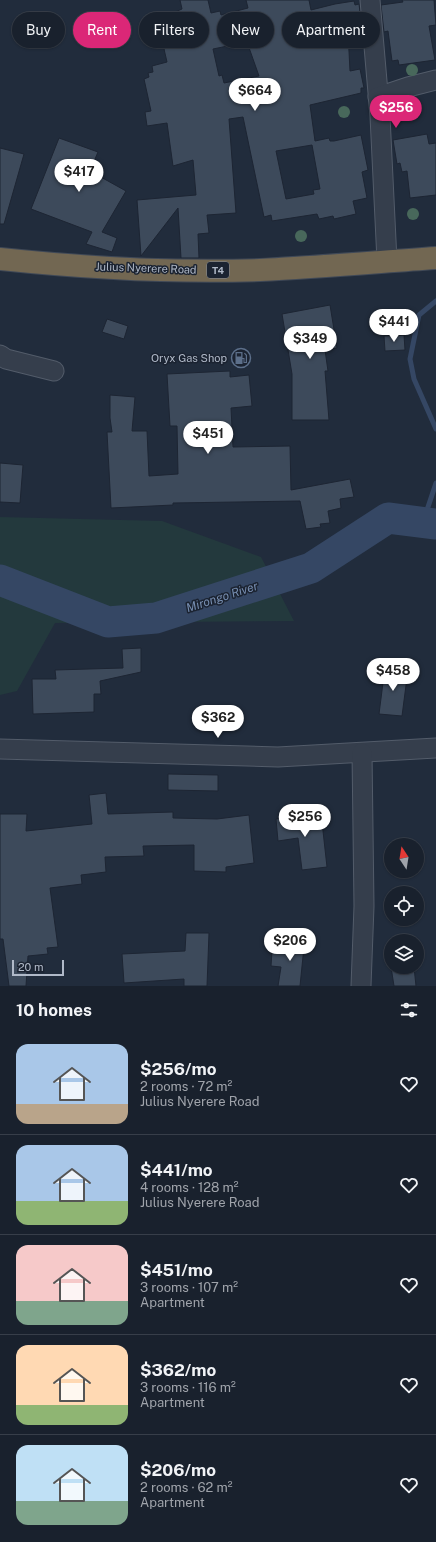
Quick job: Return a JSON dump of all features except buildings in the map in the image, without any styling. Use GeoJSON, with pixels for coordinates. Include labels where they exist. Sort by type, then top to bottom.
{"type":"FeatureCollection","features":[{"type":"Feature","properties":{"kind":"highway","name":"Julius Nyerere Road"},"geometry":{"type":"LineString","coordinates":[[0,259],[50,265],[173,270],[260,270],[436,258]]}},
{"type":"Feature","properties":{"kind":"street"},"geometry":{"type":"LineString","coordinates":[[370,0],[378,98],[387,261]]}},
{"type":"Feature","properties":{"kind":"street"},"geometry":{"type":"LineString","coordinates":[[378,98],[408,87],[436,80]]}},
{"type":"Feature","properties":{"kind":"street"},"geometry":{"type":"LineString","coordinates":[[0,355],[6,359],[54,371]]}},
{"type":"Feature","properties":{"kind":"street"},"geometry":{"type":"LineString","coordinates":[[0,749],[278,756],[436,748]]}},
{"type":"Feature","properties":{"kind":"street"},"geometry":{"type":"LineString","coordinates":[[361,986],[364,906],[362,752]]}},
{"type":"Feature","properties":{"kind":"green space"},"geometry":{"type":"Polygon","coordinates":[[[0,517],[162,521],[261,557],[294,621],[55,623],[17,691],[0,695],[0,517]]]}},
{"type":"Feature","properties":{"kind":"waterway"},"geometry":{"type":"LineString","coordinates":[[436,301],[419,315],[410,359],[414,379],[436,429]]}},
{"type":"Feature","properties":{"kind":"waterway"},"geometry":{"type":"LineString","coordinates":[[423,522],[436,483]]}},
{"type":"Feature","properties":{"kind":"waterway","name":"Mirongo River"},"geometry":{"type":"LineString","coordinates":[[0,580],[108,622],[156,618],[311,568],[388,518],[436,524]]}},
{"type":"Feature","properties":{"kind":"place","name":"Oryx Gas Shop"},"geometry":{"type":"Point","coordinates":[241,358]}}]}
